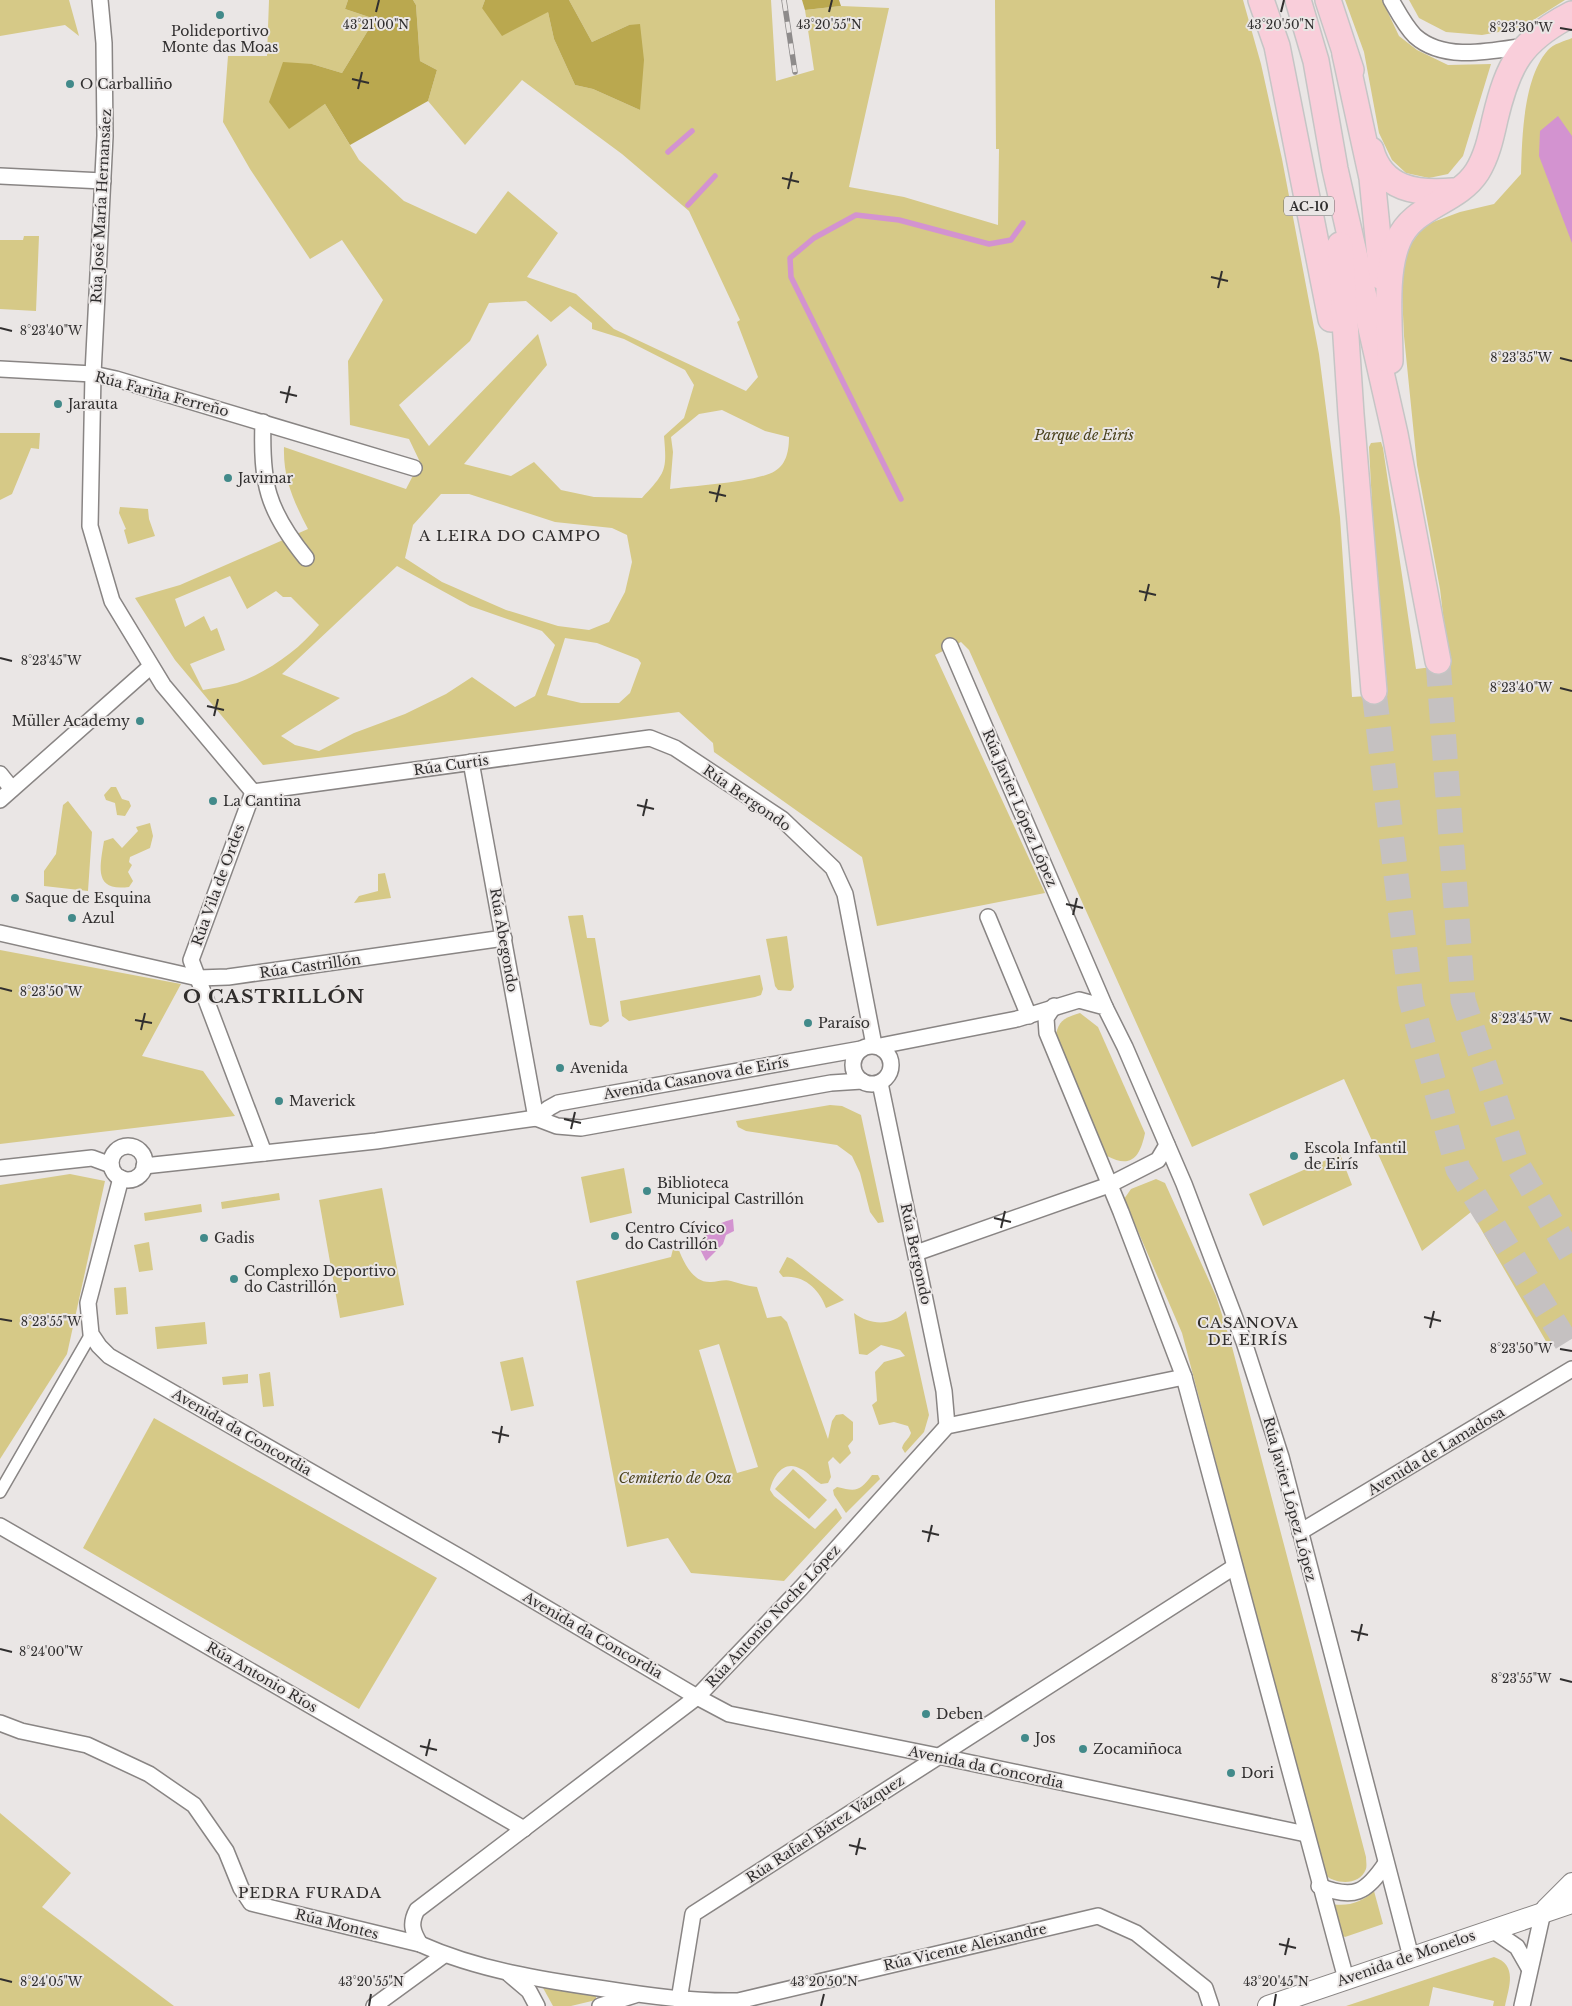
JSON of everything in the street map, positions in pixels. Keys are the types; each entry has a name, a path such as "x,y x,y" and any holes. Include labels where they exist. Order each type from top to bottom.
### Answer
{"main road":[{"name":"AC-10","path":"1261,0 1277,46 1350,414"},
{"name":"AC-10","path":"1298,0 1316,61 1336,169 1395,434 1438,661"},
{"name":"AC-10","path":"1328,0 1345,54 1372,178 1390,361 1395,434"},
{"path":"1390,361 1391,260 1399,239 1408,224 1418,215 1456,190 1476,173 1488,149 1500,98 1510,72 1525,46 1557,22 1572,14"},
{"path":"1345,54 1358,88 1373,156 1379,169 1396,184 1410,190 1423,193 1456,190"},
{"name":"AC-10","path":"1336,169 1350,414 1374,691"}],"street":[{"name":"Rúa José María Hernansáez","path":"89,0 101,20"},
{"name":"Rúa José María Hernansáez","path":"100,0 106,86 93,374 90,526 112,601 150,666 163,685 253,792"},
{"path":"1391,0 1415,36 1438,49 1478,52 1525,46"},
{"path":"0,176 103,181"},
{"name":"Rúa Fariña Ferreño","path":"0,369 93,374 263,422 414,468"},
{"path":"263,422 264,470 271,505 282,526 306,558"},
{"name":"Rúa Javier López López","path":"950,646 1088,969 1125,1047 1167,1144 1244,1342 1281,1457 1411,1956"},
{"path":"0,800 150,666"},
{"name":"Rúa Curtis","path":"253,792 650,738"},
{"name":"Rúa Bergondo","path":"650,738 674,748 782,819 833,868 845,894 872,1047"},
{"name":"Rúa Abegondo","path":"471,762 536,1118"},
{"path":"0,774 12,789"},
{"name":"Rúa Vila de Ordes","path":"198,978 191,960 253,792"},
{"path":"988,917 1029,1016"},
{"name":"Rúa Castrillón","path":"0,933 198,978 228,978 504,938"},
{"path":"1079,1000 1088,969"},
{"path":"198,978 264,1153"},
{"path":"1105,1007 1079,1000 1054,1006 1046,1018 1047,1033 1184,1377 1319,1886 1346,1979"},
{"name":"Avenida Casanova de Eirís","path":"144,1166 376,1142 536,1118 558,1103 872,1047 1029,1016 1054,1006"},
{"path":"872,1047 886,1050 892,1062 889,1075 880,1083 867,1084 857,1077 853,1065 856,1053 872,1047"},
{"name":"Avenida Casanova de Eirís","path":"536,1118 557,1126 581,1128 830,1083 862,1081"},
{"name":"Rúa Bergondo","path":"880,1083 944,1392 947,1426"},
{"path":"916,1253 1109,1185 1158,1160 1167,1144"},
{"path":"0,1168 92,1158 111,1165 116,1175 120,1178 131,1179 136,1177 144,1166 141,1152 126,1146 116,1150 111,1165"},
{"path":"0,1492 92,1334 88,1303 120,1178"},
{"name":"Avenida da Concordia","path":"92,1334 99,1346 110,1356 729,1714 1306,1834"},
{"name":"Avenida de Lamadosa","path":"1300,1532 1572,1369"},
{"path":"947,1426 1184,1377"},
{"name":"Rúa Antonio Noche López","path":"420,1944 414,1934 412,1921 418,1910 697,1697 801,1588 947,1426"},
{"name":"Rúa Antonio Ríos","path":"0,1526 524,1829"},
{"name":"Rúa Rafael Bárez Vázquez","path":"679,2000 692,1914 1234,1567"},
{"name":"Rúa Montes","path":"0,1723 21,1731 87,1745 149,1774 194,1805 226,1851 241,1888 251,1903 420,1944"},
{"path":"1319,1886 1338,1893 1353,1892 1365,1888 1375,1880 1386,1863"},
{"name":"Avenida de Monelos","path":"1543,1912 1572,1883"},
{"name":"Avenida de Monelos","path":"1269,2006 1411,1956 1572,1903"},
{"path":"1522,2006 1543,1912"},
{"name":"Rúa Vicente Aleixandre","path":"420,1944 444,1955 508,1973 679,2000 738,2001 1098,1916 1136,1933 1174,1963 1205,1988 1211,2006"},
{"path":"1491,1929 1517,1947 1529,1968"},
{"path":"374,2006 444,1955"},
{"name":"Rúa Vicente Aleixandre","path":"508,1973 529,1991 537,2006"},
{"path":"600,2006 639,1994"}],"green space":[{"path":"0,0 69,0 79,36 65,25 0,36"},
{"name":"Parque de Eirís","path":"269,0 348,0 345,9 375,19 342,73 312,64 289,128 325,104 359,160 404,201 476,234 508,191 558,233 527,277 576,294 614,329 746,391 758,377 737,322 740,320 689,211 622,154 522,80 465,145 428,101 437,70 420,61 416,5 413,0 485,0 482,8 548,12 554,39 575,85 593,89 640,110 629,25 592,42 569,0 771,0 776,81 814,70 805,10 841,6 889,8 849,187 904,197 998,225 999,149 996,149 995,0 1243,0 1261,64 1282,159 1319,354 1340,517 1352,697 1382,695 1369,447 1371,443 1381,442 1383,448 1416,669 1449,665 1440,589 1417,465 1404,336 1401,271 1407,249 1425,225 1460,212 1494,204 1521,174 1525,109 1533,76 1550,48 1572,38 1572,1328 1547,1343 1471,1212 1422,1251 1344,1079 1192,1147 969,650 961,642 935,655 1045,893 877,926 862,857 714,752 713,743 679,712 263,765 175,660 135,598 180,585 308,529 287,480 284,447 406,489 420,462 409,439 350,425 348,361 383,300 342,240 310,259 250,169 223,122 228,56 267,56","holes":["526,301 551,322 570,306 592,323 592,329 624,339 685,370 694,385 684,418 664,436 665,464 663,470 656,482 642,498 594,497 561,490 534,462 511,476 464,464 547,365 538,334 429,446 399,405 470,341 489,303","722,410 765,431 789,437 785,460 779,468 767,475 740,481 670,489 673,452 671,437 699,414","441,494 469,494 555,522 612,528 627,535 632,562 625,592 609,622 589,630 558,626 506,610 442,582 405,558 413,525","397,566 470,606 542,631 555,645 535,696 515,707 472,677 446,694 405,714 354,733 319,751 295,745 281,736 340,698 282,674","230,576 247,609 276,591 283,597 291,597 319,625 302,643 260,673 237,683 203,690 190,664 225,650 217,628 211,631 204,616 185,627 175,599","565,638 597,643 638,659 641,663 630,693 619,703 581,703 547,695"]},
{"path":"1345,0 1382,0 1399,36 1417,50 1448,65 1491,64 1463,156 1448,174 1429,178 1406,173 1392,160 1379,133 1364,52"},
{"path":"1409,0 1565,0 1521,28 1482,35 1446,32 1419,18"},
{"path":"24,236 39,236 36,311 0,309 0,240 23,240"},
{"path":"0,433 40,433 39,449 31,448 12,494 0,500"},
{"path":"120,507 148,509 149,519 155,536 128,544 124,530 126,529 119,513"},
{"path":"111,787 116,787 122,799 129,801 131,806 125,816 117,815 115,803 106,800 104,795"},
{"path":"68,801 92,832 88,891 44,886 44,871 56,854 63,805"},
{"path":"150,823 153,836 150,848 130,857 129,862 132,865 128,872 133,881 129,887 109,885 104,881 101,868 104,841 113,838 122,848 138,831 136,827"},
{"path":"385,873 391,898 354,903 359,896 378,891 378,874"},
{"path":"583,915 587,938 595,938 609,1021 601,1027 590,1025 589,1022 568,916"},
{"path":"787,936 794,987 791,991 778,990 775,986 766,939"},
{"path":"0,950 181,984 142,1056 203,1071 235,1116 0,1144"},
{"path":"760,975 763,989 761,995 755,997 629,1021 622,1016 620,1001"},
{"path":"1080,1013 1098,1027 1145,1133 1137,1154 1128,1161 1115,1160 1107,1156 1055,1039 1062,1021"},
{"path":"830,1105 842,1106 861,1115 884,1222 878,1223 870,1212 860,1173 852,1156 837,1145 746,1131 738,1127 736,1121"},
{"path":"1340,1154 1352,1185 1263,1226 1249,1194"},
{"path":"624,1168 632,1213 590,1223 581,1177"},
{"path":"70,1174 105,1181 67,1354 0,1459 0,1185"},
{"path":"1156,1179 1165,1183 1216,1296 1231,1343 1366,1857 1366,1869 1363,1875 1352,1881 1340,1882 1324,1874 1182,1333 1124,1199 1131,1189"},
{"path":"382,1188 404,1305 340,1318 319,1200"},
{"path":"279,1193 280,1200 222,1209 221,1202"},
{"path":"201,1204 202,1212 145,1221 144,1213"},
{"name":"Cemiterio de Oza","path":"675,1241 688,1268 698,1278 711,1282 729,1280 757,1287 767,1318 781,1316 787,1322 828,1439 832,1421 836,1415 843,1414 853,1422 853,1440 848,1446 851,1453 840,1464 833,1457 828,1462 831,1477 828,1483 821,1484 804,1470 795,1466 789,1466 780,1470 774,1479 770,1490 774,1496 815,1529 836,1508 842,1518 784,1581 691,1573 668,1538 627,1547 576,1281 671,1257","holes":["719,1344 758,1467 737,1473 699,1350"]},
{"path":"149,1242 153,1270 139,1272 134,1245"},
{"path":"787,1257 844,1300 826,1308 820,1295 810,1285 798,1278 783,1277 779,1272"},
{"path":"126,1287 128,1314 116,1315 114,1288"},
{"path":"906,1311 929,1415 924,1432 905,1453 902,1448 911,1433 908,1426 894,1422 879,1425 872,1405 877,1401 875,1372 884,1362 905,1356 900,1350 881,1345 867,1355 859,1354 854,1313 874,1322 887,1322 894,1320"},
{"path":"205,1322 207,1344 157,1349 155,1327"},
{"path":"523,1357 534,1406 511,1411 500,1362"},
{"path":"270,1372 274,1406 263,1407 259,1374"},
{"path":"248,1374 248,1383 223,1385 222,1377"},
{"path":"154,1418 437,1578 359,1709 83,1548"},
{"path":"793,1469 827,1500 809,1519 775,1489"},
{"path":"872,1475 878,1475 880,1479 846,1513 834,1495 833,1490 837,1487 858,1489"},
{"path":"0,1813 71,1873 42,1907 174,2006 0,2006"},
{"path":"1374,1891 1383,1924 1345,1937 1341,1935 1332,1904 1344,1905 1355,1903"},
{"path":"1494,1957 1502,1961 1509,1971 1510,1984 1505,2006 1493,2006 1494,2001 1433,1987 1429,2006 1346,2006"},
{"path":"542,1986 596,1993 596,2000 571,2006 553,2006"}],"shaded area":[{"path":"348,0 413,0 416,5 420,61 437,70 428,101 350,145 325,104 289,129 269,102 283,62 312,64 342,73 375,19 345,9"},
{"path":"485,0 569,0 592,42 629,25 640,24 644,60 640,110 593,89 575,85 554,39 548,12 502,36 482,8"},
{"path":"802,0 839,0 841,6 805,10"},
{"path":"1558,116 1572,136 1572,243 1539,156 1540,131"},
{"path":"733,1219 734,1231 726,1235 723,1244 706,1261 699,1247 704,1235 715,1225"}],"waterway":[{"path":"668,152 692,131"},
{"path":"688,205 715,176"},
{"path":"901,499 791,277 790,258 814,238 856,215 899,220 989,244 1011,240 1023,223"}],"tunnel":[{"path":"1438,661 1463,1000 1516,1162 1572,1257"},
{"path":"1374,691 1411,1001 1458,1169 1572,1351"}],"railway":[{"path":"784,0 795,72"}],"place":[{"name":"Polideportivo Monte das Moas","path":"220,15"},
{"name":"O Carballiño","path":"70,84"},
{"name":"Jarauta","path":"58,404"},
{"name":"Javimar","path":"228,478"},
{"name":"Müller Academy","path":"140,721"},
{"name":"La Cantina","path":"213,801"},
{"name":"Saque de Esquina","path":"15,898"},
{"name":"Azul","path":"72,918"},
{"name":"Paraíso","path":"808,1023"},
{"name":"Avenida","path":"560,1068"},
{"name":"Maverick","path":"279,1101"},
{"name":"Escola Infantil de Eirís","path":"1294,1156"},
{"name":"Biblioteca Municipal Castrillón","path":"647,1191"},
{"name":"Centro Cívico do Castrillón","path":"615,1236"},
{"name":"Gadis","path":"204,1238"},
{"name":"Complexo Deportivo do Castrillón","path":"234,1279"},
{"name":"Deben","path":"926,1714"},
{"name":"Jos","path":"1025,1738"},
{"name":"Zocamiñoca","path":"1083,1749"},
{"name":"Dori","path":"1231,1773"}],"district":[{"name":"A LEIRA DO CAMPO","path":"510,535"},
{"name":"O CASTRILLÓN","path":"274,996"},
{"name":"CASANOVA DE EIRÍS","path":"1248,1330"},
{"name":"PEDRA FURADA","path":"310,1892"}]}
